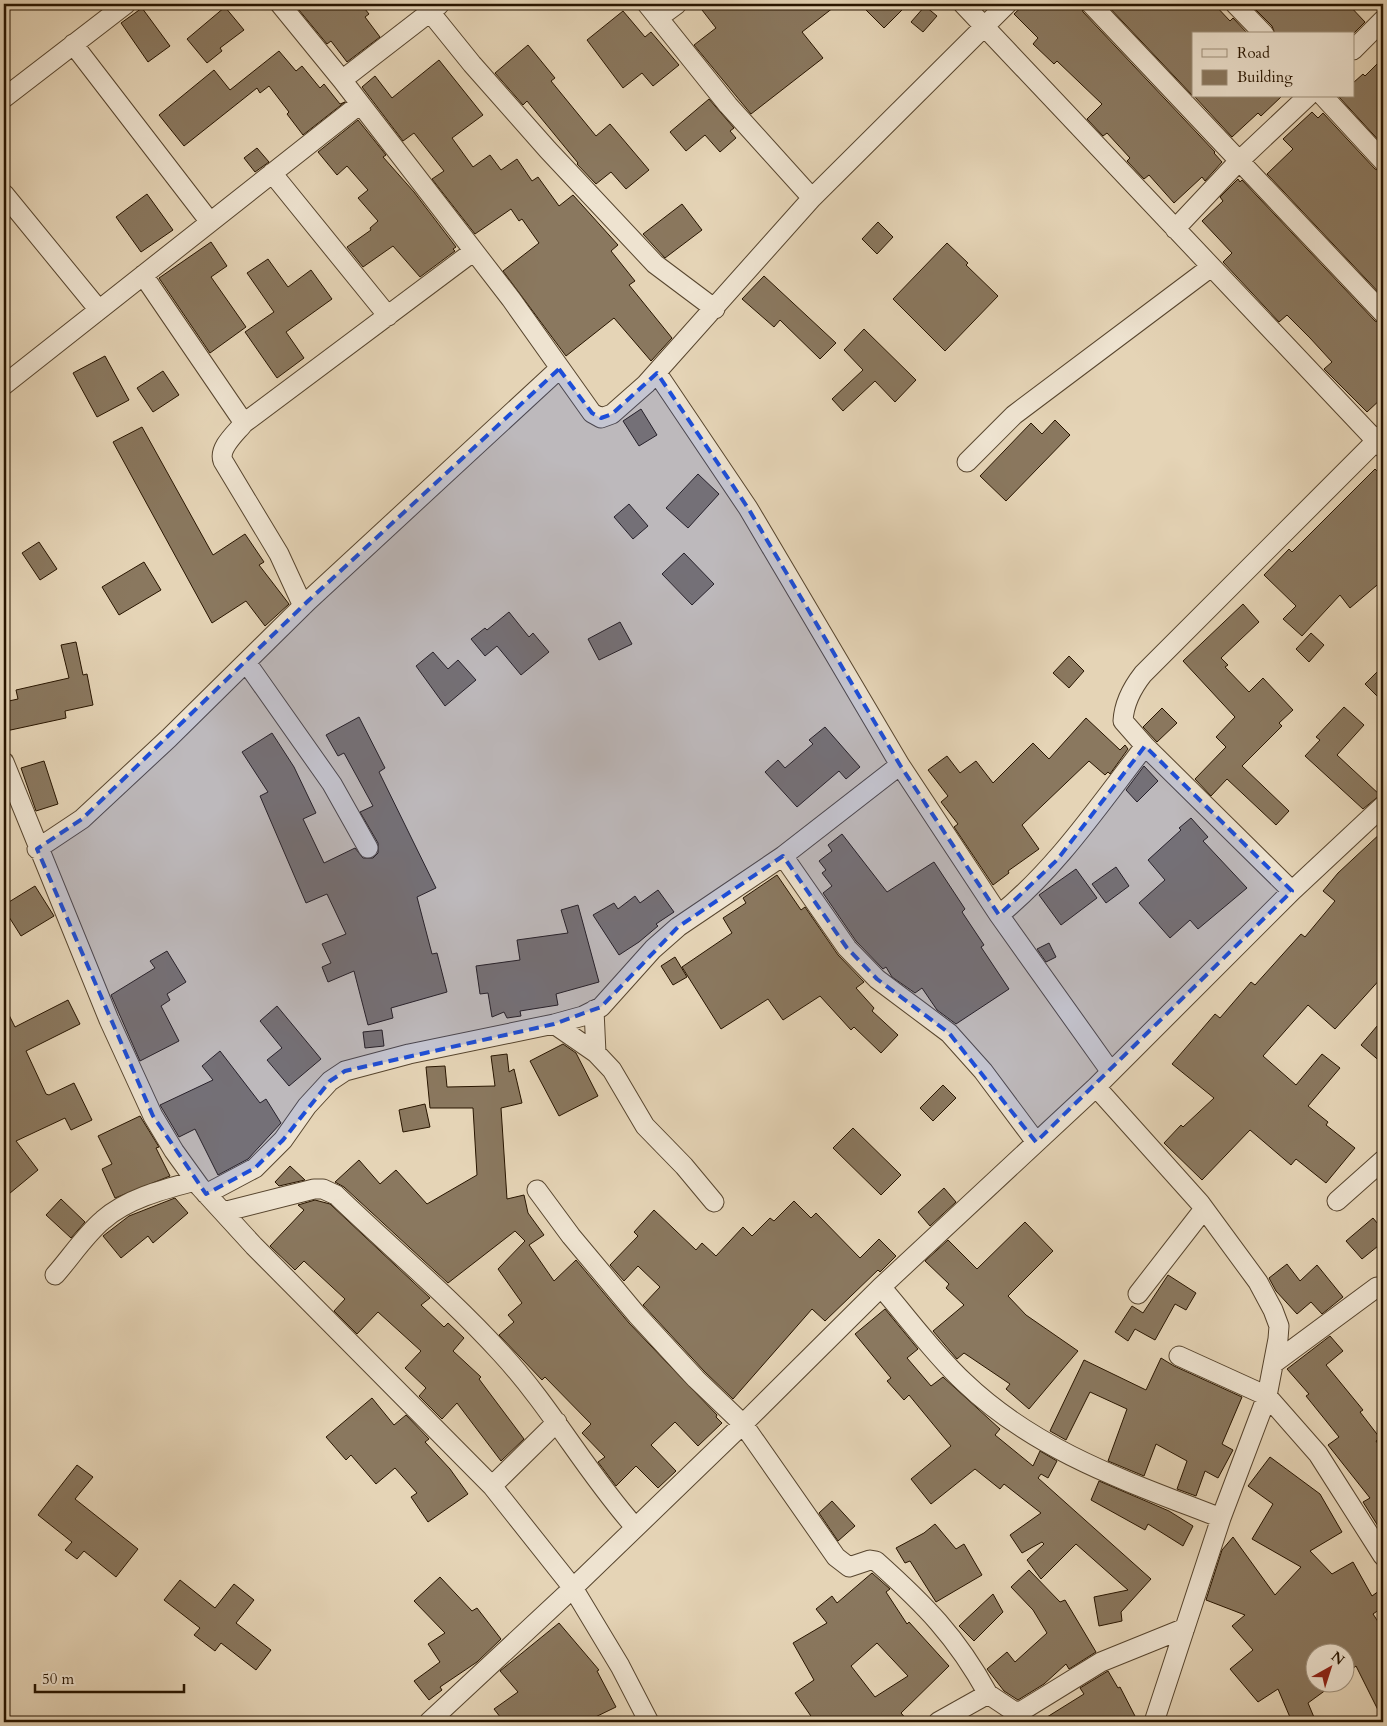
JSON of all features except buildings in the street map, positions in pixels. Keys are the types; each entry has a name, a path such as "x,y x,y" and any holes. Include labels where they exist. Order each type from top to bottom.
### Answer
{"street":[{"path":"4,98 126,4"},
{"path":"280,4 342,80 511,299 592,413 601,418 612,414 657,373 812,198 1007,4"},
{"path":"677,4 653,11 728,105 812,198"},
{"path":"963,4 1175,230 1381,441 1137,682 1124,710 1123,721 1144,746 1292,890"},
{"path":"1091,4 1383,313"},
{"path":"1235,4 1262,32"},
{"path":"342,80 435,8 478,71 641,250 670,276 715,309"},
{"path":"1354,49 1383,20"},
{"path":"73,44 210,222"},
{"path":"1175,230 1239,161 1306,98"},
{"path":"1325,98 1383,161"},
{"path":"4,385 360,104"},
{"path":"272,173 388,316"},
{"path":"4,194 99,310"},
{"path":"303,606 279,554 221,457 224,448 244,423 474,251"},
{"path":"967,462 1014,415 1211,267"},
{"path":"143,275 244,423"},
{"path":"37,849 82,820 303,606 559,369"},
{"path":"657,373 748,508 900,765 999,915 1111,1072"},
{"path":"246,662 332,784 368,848"},
{"path":"999,915 1027,892 1057,860 1144,746"},
{"path":"4,762 37,849 109,1020 153,1116 201,1187 254,1246 492,1486 573,1588 620,1666 649,1722"},
{"path":"55,1275 98,1225 114,1212 167,1188 201,1187 255,1168 284,1140 307,1106 324,1087 345,1071 409,1054 554,1024 602,1007 653,949 678,927 782,856 900,765"},
{"path":"429,1722 573,1588 743,1424 881,1287 1096,1087 1292,890 1383,806"},
{"path":"782,856 847,948 877,978 948,1033 984,1072 1036,1142"},
{"path":"594,1010 596,1053"},
{"path":"554,1024 596,1053 612,1070 645,1126 684,1166 714,1202"},
{"path":"1096,1087 1204,1209 1258,1282 1273,1310 1278,1326 1274,1363 1267,1396 1221,1518 1154,1722"},
{"path":"1337,1201 1380,1172"},
{"path":"223,1212 314,1189 323,1189 336,1195 412,1265 501,1352 556,1422 584,1464 635,1527"},
{"path":"537,1190 571,1236 637,1315 696,1379 743,1424 836,1557 849,1567 870,1560 876,1561 914,1595 937,1618 958,1645 988,1694 1012,1710 1020,1712 1101,1662 1185,1628"},
{"path":"1138,1294 1204,1209"},
{"path":"881,1287 963,1381 988,1403 1039,1440 1106,1472 1221,1518"},
{"path":"1274,1363 1377,1287"},
{"path":"1179,1356 1267,1396 1318,1454 1383,1556"},
{"path":"492,1486 556,1422"},
{"path":"938,1722 988,1694"}],"highlighted area":[{"path":"559,369 592,413 601,418 612,414 657,373 748,508 900,765 999,915 1057,860 1145,746 1292,891 1036,1142 949,1033 877,979 847,948 783,856 678,927 601,1007 554,1024 345,1071 330,1081 283,1140 255,1168 206,1194 153,1116 37,849 82,819 308,601"}]}
